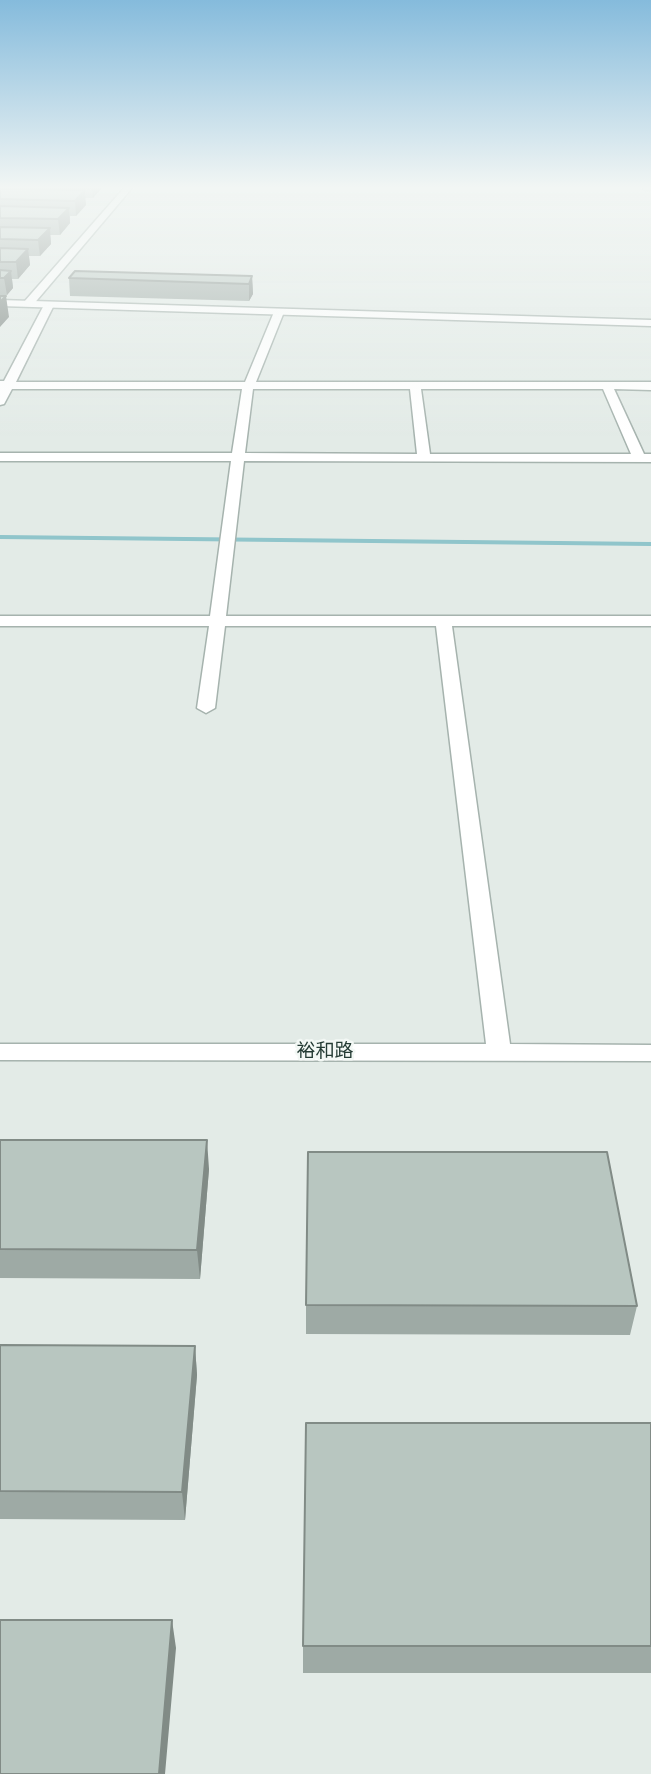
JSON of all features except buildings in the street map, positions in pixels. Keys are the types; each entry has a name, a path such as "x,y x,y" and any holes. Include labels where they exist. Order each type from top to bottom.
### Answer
{"street":[{"path":"28,304 57,271"},
{"path":"0,303 651,323"},
{"path":"0,401 4,385 49,305"},
{"path":"206,708 249,385 279,312"},
{"path":"4,385 651,386"},
{"path":"415,385 424,458"},
{"path":"0,457 645,458 607,386"},
{"path":"0,621 651,621"},
{"path":"443,621 499,1053"},
{"name":"裕和路","path":"0,1052 651,1053"}],"waterway":[{"path":"0,537 651,544"}]}
